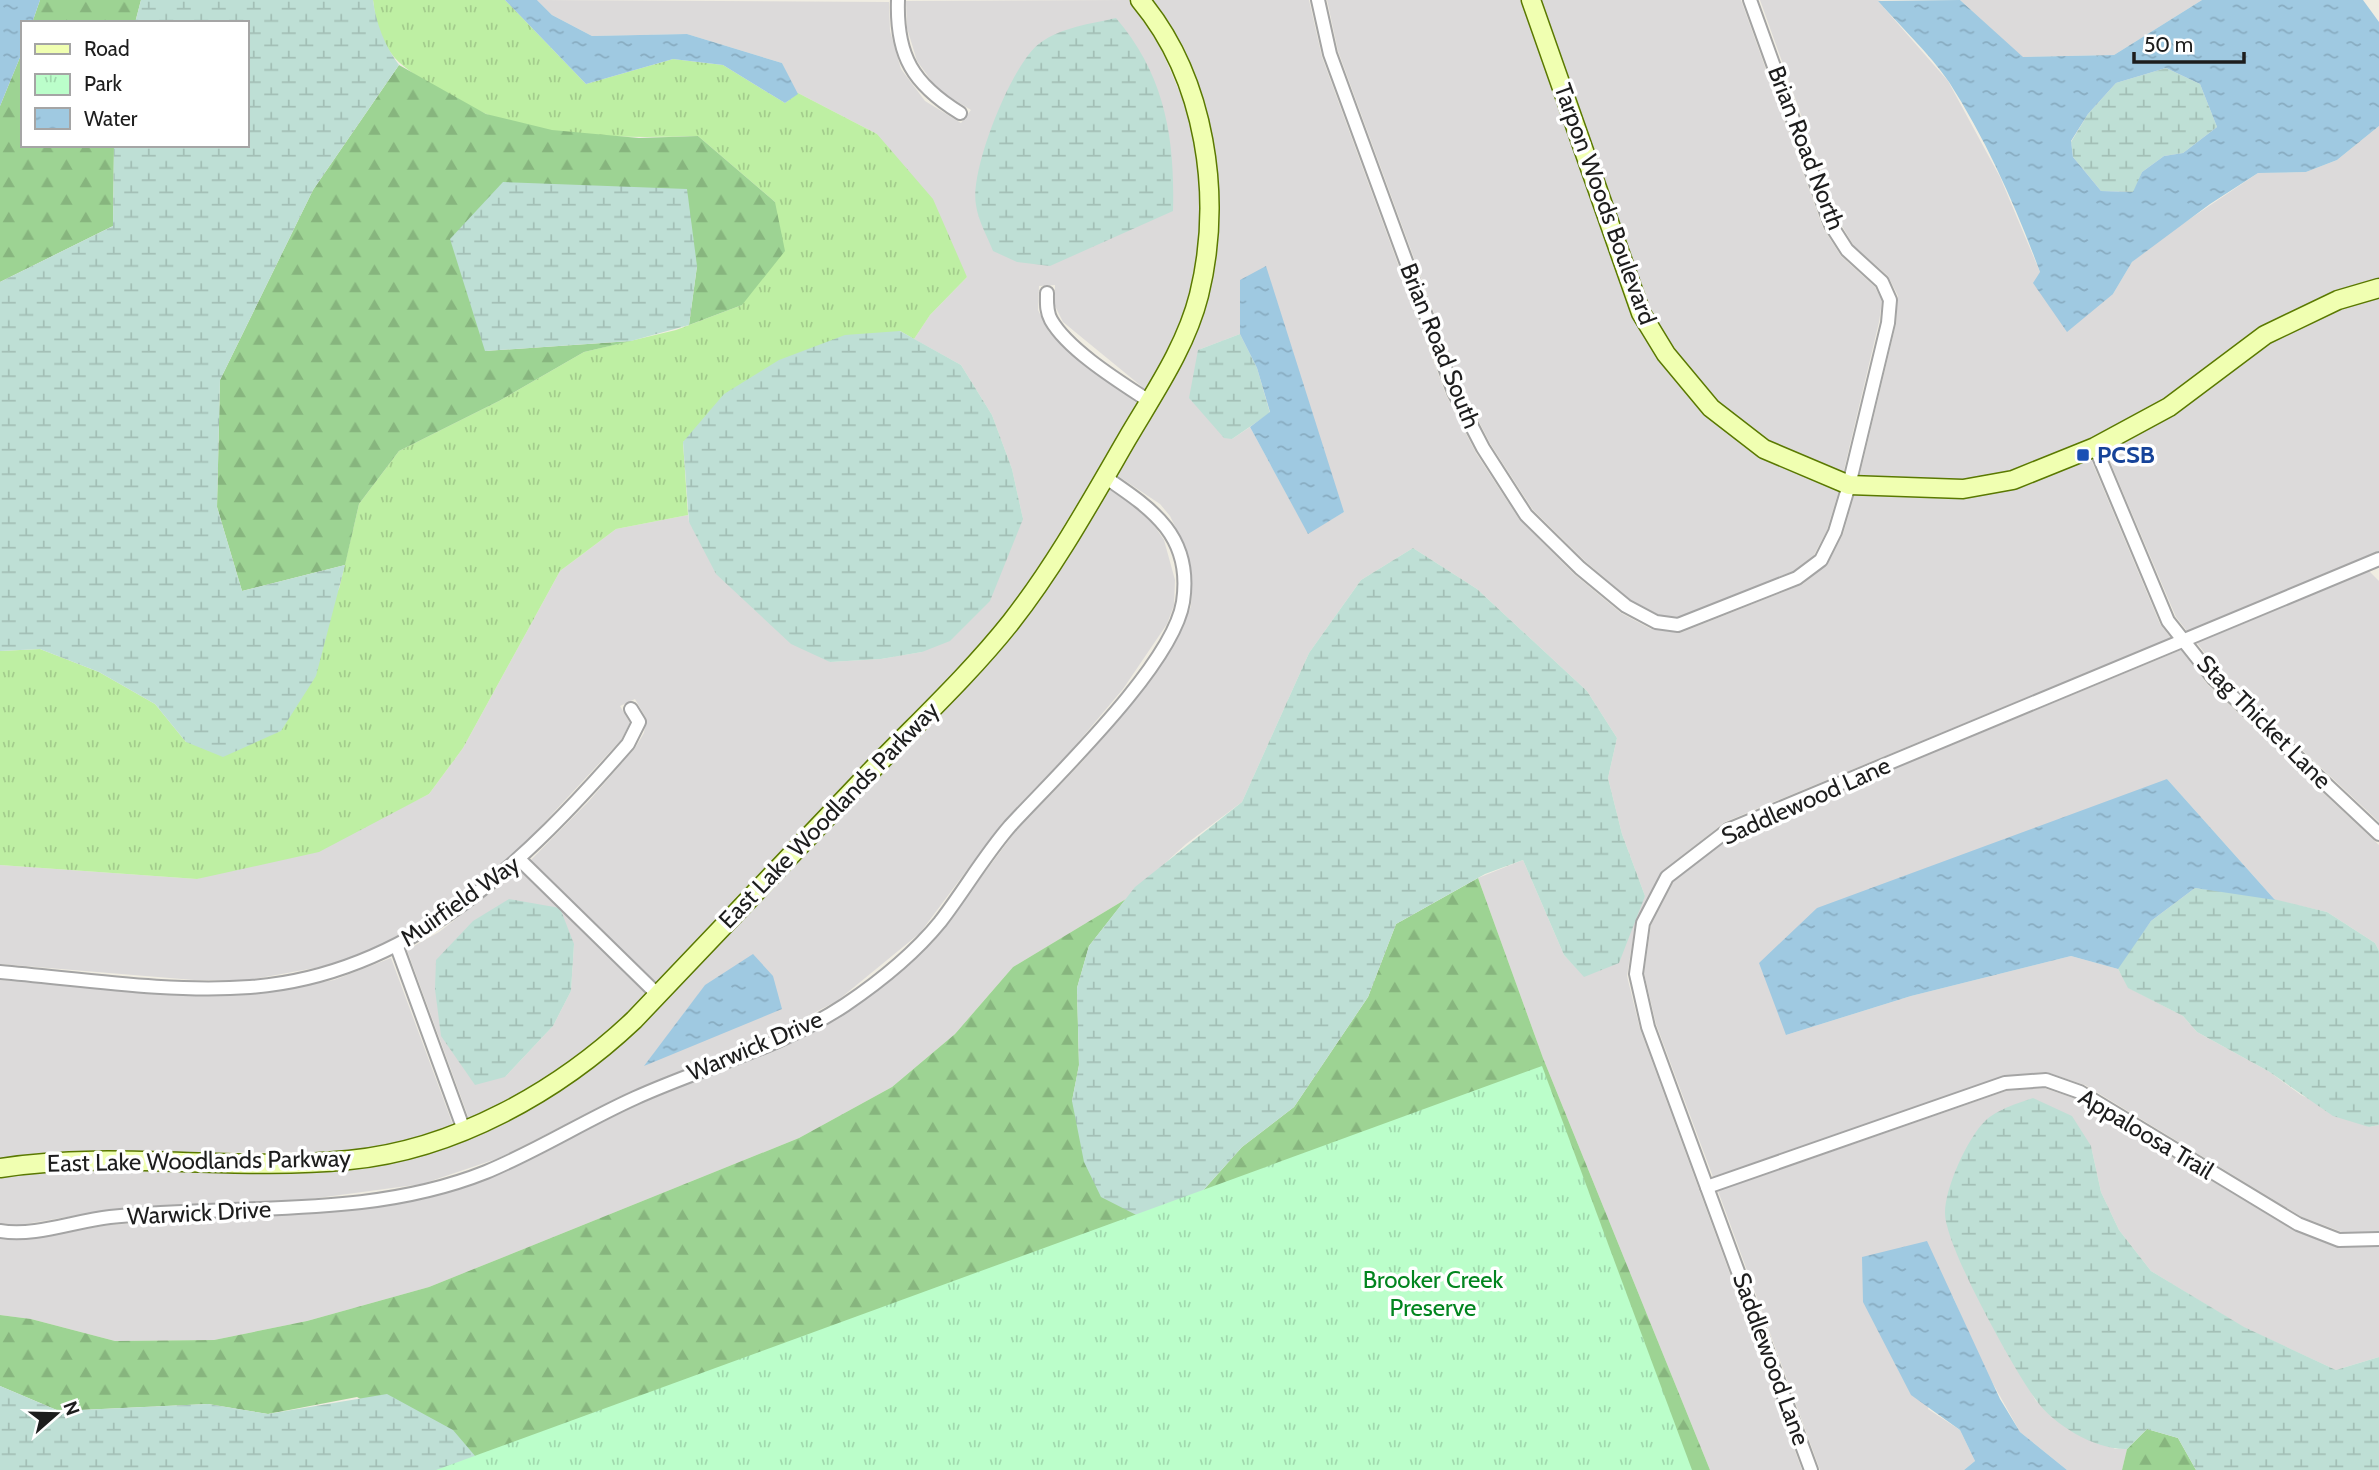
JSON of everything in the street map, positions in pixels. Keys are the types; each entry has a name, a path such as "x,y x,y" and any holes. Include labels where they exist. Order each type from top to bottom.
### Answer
{"street":[{"path":"898,0 898,29 909,64 932,96 960,113"},
{"name":"East Lake Woodlands Parkway","path":"0,1168 91,1161 351,1160 395,1151 464,1130 520,1105 602,1051 658,995 991,645 1031,595 1176,357 1199,296 1210,237 1210,204 1203,138 1193,102 1168,41 1140,0"},
{"name":"Brian Road South","path":"1318,0 1330,54 1454,392 1483,449 1526,515 1580,568 1626,606 1656,622 1678,625 1694,621 1797,578 1821,560 1835,532 1849,485"},
{"name":"Tarpon Woods Boulevard","path":"1531,0 1641,313 1666,355 1711,408 1764,449 1849,485 1964,489 2013,480 2095,447 2169,407 2265,335 2338,300 2379,288"},
{"name":"Brian Road North","path":"1751,0 1831,225 1847,250 1882,282 1890,300 1888,323 1849,485"},
{"path":"1047,293 1047,308 1057,327 1098,364 1149,401"},
{"name":"Stag Thicket Lane","path":"2095,447 2168,621 2214,679 2379,834"},
{"name":"Warwick Drive","path":"0,1231 19,1232 109,1217 310,1207 424,1192 502,1164 634,1099 780,1039 842,1007 926,938 1009,828 1075,758 1130,693 1175,626 1182,606 1183,579 1172,536 1153,510 1105,477"},
{"name":"Saddlewood Lane","path":"1811,1470 1648,1027 1636,974 1643,923 1667,877 1728,830 2376,563"},
{"name":"Muirfield Way","path":"0,972 193,988 249,988 332,973 397,947 434,926 520,860 628,744 639,722 631,709"},
{"path":"520,860 658,995"},
{"path":"397,947 464,1130"},
{"name":"Appaloosa Trail","path":"1707,1187 2005,1083 2046,1080 2080,1092 2298,1224 2339,1240 2379,1240"}],"shaded area":[{"path":"537,0 889,2 890,31 901,69 925,101 961,123 971,110 938,90 917,61 907,28 906,1 1129,0 1160,46 1185,105 1195,140 1201,237 1184,316 1168,354 1146,390 1063,322 1055,306 1055,285 1039,286 1038,310 1049,332 1064,347 1138,404 1024,591 985,641 628,1015 596,1045 516,1098 469,1119 407,950 439,932 525,866 589,801 635,748 644,733 646,718 635,699 620,706 630,723 621,740 514,855 430,920 370,951 331,965 249,980 194,980 0,964 0,865 197,879 395,811 429,794 463,748 560,571 616,529 688,515 689,522 830,662 881,659 922,652 1023,519 1012,469 992,415 961,365 914,339 930,315 967,277 877,134 796,92 782,63 687,34 592,36 552,15","holes":["574,944 571,991 553,1026 505,1077"]},
{"path":"1151,0 1309,0 1322,57 1446,395 1476,453 1519,519 1574,574 1621,613 1651,629 1680,633 1803,584 1828,563 1843,534 1855,493 1964,497 2090,457 2160,624 2171,638 1725,822 1662,871 1636,920 1627,976 1640,1029 1802,1470 1710,1470 1543,1058 1478,878 1523,860 1564,955 1584,976 1645,896 1622,834 1608,778 1617,738 1587,691 1477,589 1413,548 1361,580 1309,653 1242,802 1186,844 1126,899 1013,967 955,1034 892,1087 799,1138 429,1287 307,1321 214,1340 115,1341 31,1319 0,1315 0,1239 18,1240 109,1225 365,1209 425,1199 486,1180 637,1105 813,1032 865,1000 933,942 1015,832 1082,762 1156,672 1182,629 1191,606 1192,578 1186,549 1170,516 1160,504 1115,474 1184,359 1207,298 1218,237 1216,172 1175,37","holes":["1240,334 1344,512 1308,533 1250,427 1232,439 1198,350"]},
{"path":"1327,0 1522,0 1633,316 1706,414 1839,490 1827,530 1814,555 1793,571 1692,613 1678,617 1659,615 1631,600 1586,562 1533,510 1491,445 1462,389 1338,51"},
{"path":"1541,0 1741,0 1823,228 1841,256 1875,287 1882,301 1843,474 1769,442 1718,403 1673,350 1649,310"},
{"path":"1760,0 1881,0 1878,1 1948,81 2000,177 2040,272 2113,294 2132,262 2160,239 2258,173 2306,172 2337,160 2379,126 2379,280 2091,440 2011,472 1963,481 1859,478 1896,324 1898,296 1888,276 1854,246 1839,221"},
{"path":"1960,0 2202,0 2114,55 2022,57"},
{"path":"2379,296 2379,551 2187,631 2176,617 2105,450 2270,341 2341,307"},
{"path":"1107,488 1147,515 1164,540 1175,580 1174,605 1167,624 1123,689 1069,753 1002,823 920,933 837,1001 777,1032 630,1092 499,1158 422,1184 310,1199 109,1210 19,1225 0,1223 0,1176 91,1169 304,1170 503,1122 571,1081 606,1057 641,1025 998,650"},
{"path":"2369,571 2379,581 2379,822 2221,674 2197,643"},
{"path":"2181,650 2208,685 2379,845 2379,951 2375,943 2327,912 2275,900 2167,779 1786,1035 1911,996 2071,956 2118,969 2129,988 2183,1016 2197,1032 2268,1071 2301,1095 2369,1127 2379,1125 2379,1232 2342,1232 2302,1217 2085,1085 2046,1072 2003,1076 1713,1177 1656,1024 1644,973 1651,925 1674,881 1732,836"},
{"path":"391,958 453,1125 393,1144 351,1152 92,1153 0,1160 0,980 192,995 248,995 334,980"},
{"path":"2044,1088 2076,1099 2293,1230 2336,1247 2379,1247 2379,1357 2336,1370 2243,1327 2151,1271 2119,1230 2101,1192 2091,1146 1988,1316 2036,1401 2115,1449 2127,1449 2122,1470 2067,1470 2020,1432 1982,1364 1953,1297 1928,1409 1960,1430 1975,1461 1964,1470 1820,1470 1718,1191 2006,1091"}],"green space":[{"path":"40,0 141,0 136,21 33,21"},
{"path":"141,0 373,0 382,34 399,65 313,190 220,380 217,507 242,591 345,565 316,676 281,731 223,757 186,742 155,704 99,672 40,649 0,651 0,282 113,226 114,147 248,147 248,21 136,21"},
{"path":"373,0 505,0 586,84 673,59 723,65 785,103 797,94 796,92 877,134 933,199 967,277 930,315 914,339 900,331 683,442 688,515 616,529 560,571 463,748 429,794 319,852 197,879 0,865 0,651 40,649 99,672 155,704 186,742 339,589 359,504 399,451 499,401 584,352 676,330 742,305 775,202 698,136 591,135 537,128 486,114 415,75 394,57 380,34"},
{"path":"1116,18 1146,62 1164,108 1172,158 1173,211 1050,266 1017,262 993,251 979,216 976,189 986,144 1017,72 1040,43 1058,33"},
{"path":"21,55 21,147 114,147 113,226 0,282 0,106"},
{"path":"399,65 486,114 552,130 639,138 698,136 775,202 785,251 742,305 689,325 697,266 485,351 631,341 584,352 499,401 399,451 359,504 345,565 242,591 217,507 220,380 313,190"},
{"path":"2166,68 2200,84 2217,127 2183,153 2164,156 2142,172 2134,192 2101,191 2073,157 2071,142 2088,114 2116,83"},
{"path":"503,182 687,189 697,266 689,325 631,341 485,351 450,239"},
{"path":"900,331 961,365 992,415 1012,469 1023,519 990,601 950,641 922,652 881,659 830,662 791,644 716,574 689,522 683,442 724,394 779,360 845,335"},
{"path":"1240,334 1257,368 1270,413 1232,439 1224,438 1189,398 1198,350"},
{"path":"1413,548 1477,589 1587,691 1617,738 1608,778 1622,834 1645,896 1619,963 1584,977 1564,955 1523,860 1485,874 1396,924 1368,997 1294,1107 1242,1147 1191,1204 1156,1225 1101,1197 1084,1162 1072,1101 1079,1065 1077,988 1089,946 1135,887 1242,802 1309,653 1361,580"},
{"path":"1478,878 1543,1058 1710,1470 487,1470 357,1397 268,1414 208,1404 59,1411 0,1386 0,1315 31,1319 115,1341 214,1340 307,1321 429,1287 799,1138 892,1087 955,1034 1013,967 1126,899 1089,946 1077,988 1079,1065 1072,1101 1191,1204 1242,1147 1294,1107 1368,997 1396,924"},
{"path":"2195,888 2261,896 2327,912 2375,943 2379,951 2379,1125 2369,1127 2333,1116 2268,1071 2197,1032 2183,1016 2128,988 2117,967 2151,921"},
{"path":"509,899 560,908 574,944 571,991 553,1026 505,1077 475,1085 441,1036 435,989 436,960 473,921"},
{"name":"Brooker Creek Preserve","path":"1542,1066 1692,1470 436,1470"},
{"path":"2033,1098 2072,1116 2091,1146 2101,1192 2119,1230 2151,1271 2244,1327 2336,1370 2379,1357 2379,1470 2196,1470 2178,1438 2147,1429 2127,1449 2115,1448 2089,1441 2076,1434 2044,1409 2012,1363 1982,1308 1956,1252 1945,1213 1953,1178 1964,1151 1978,1129 1995,1113"},
{"path":"0,1386 59,1411 208,1404 268,1414 387,1394 453,1430 487,1470 0,1470"},
{"path":"2147,1429 2178,1438 2196,1470 2122,1470 2127,1449"}],"water":[{"path":"0,0 40,0 33,21 21,21 21,55 0,106"},
{"path":"505,0 537,0 552,15 592,36 687,34 782,63 798,94 785,103 723,65 673,59 586,84"},
{"path":"1960,0 2023,57 2114,55 2202,0 2363,0 2379,22 2379,126 2337,160 2306,172 2258,173 2210,204 2132,262 2113,294 2067,332 2033,283 2040,272 2031,248 2000,175 1963,104 1933,61 1878,1","holes":["2166,68 2200,84 2217,127 2183,153 2164,156 2142,172 2133,192 2101,191 2073,157 2071,141 2088,114 2116,83"]},
{"path":"1266,266 1344,512 1308,534 1250,427 1270,412 1257,368 1240,334 1240,280"},
{"path":"2167,779 2275,900 2195,888 2151,921 2118,969 2071,956 1911,996 1786,1035 1759,963 1817,908"},
{"path":"753,954 773,976 782,1009 644,1066 705,985"},
{"path":"1927,1241 2000,1399 2020,1432 2067,1470 1964,1470 1975,1461 1960,1430 1911,1395 1863,1302 1862,1257"}],"place":[{"name":"PCSB","path":"2083,455"}]}
